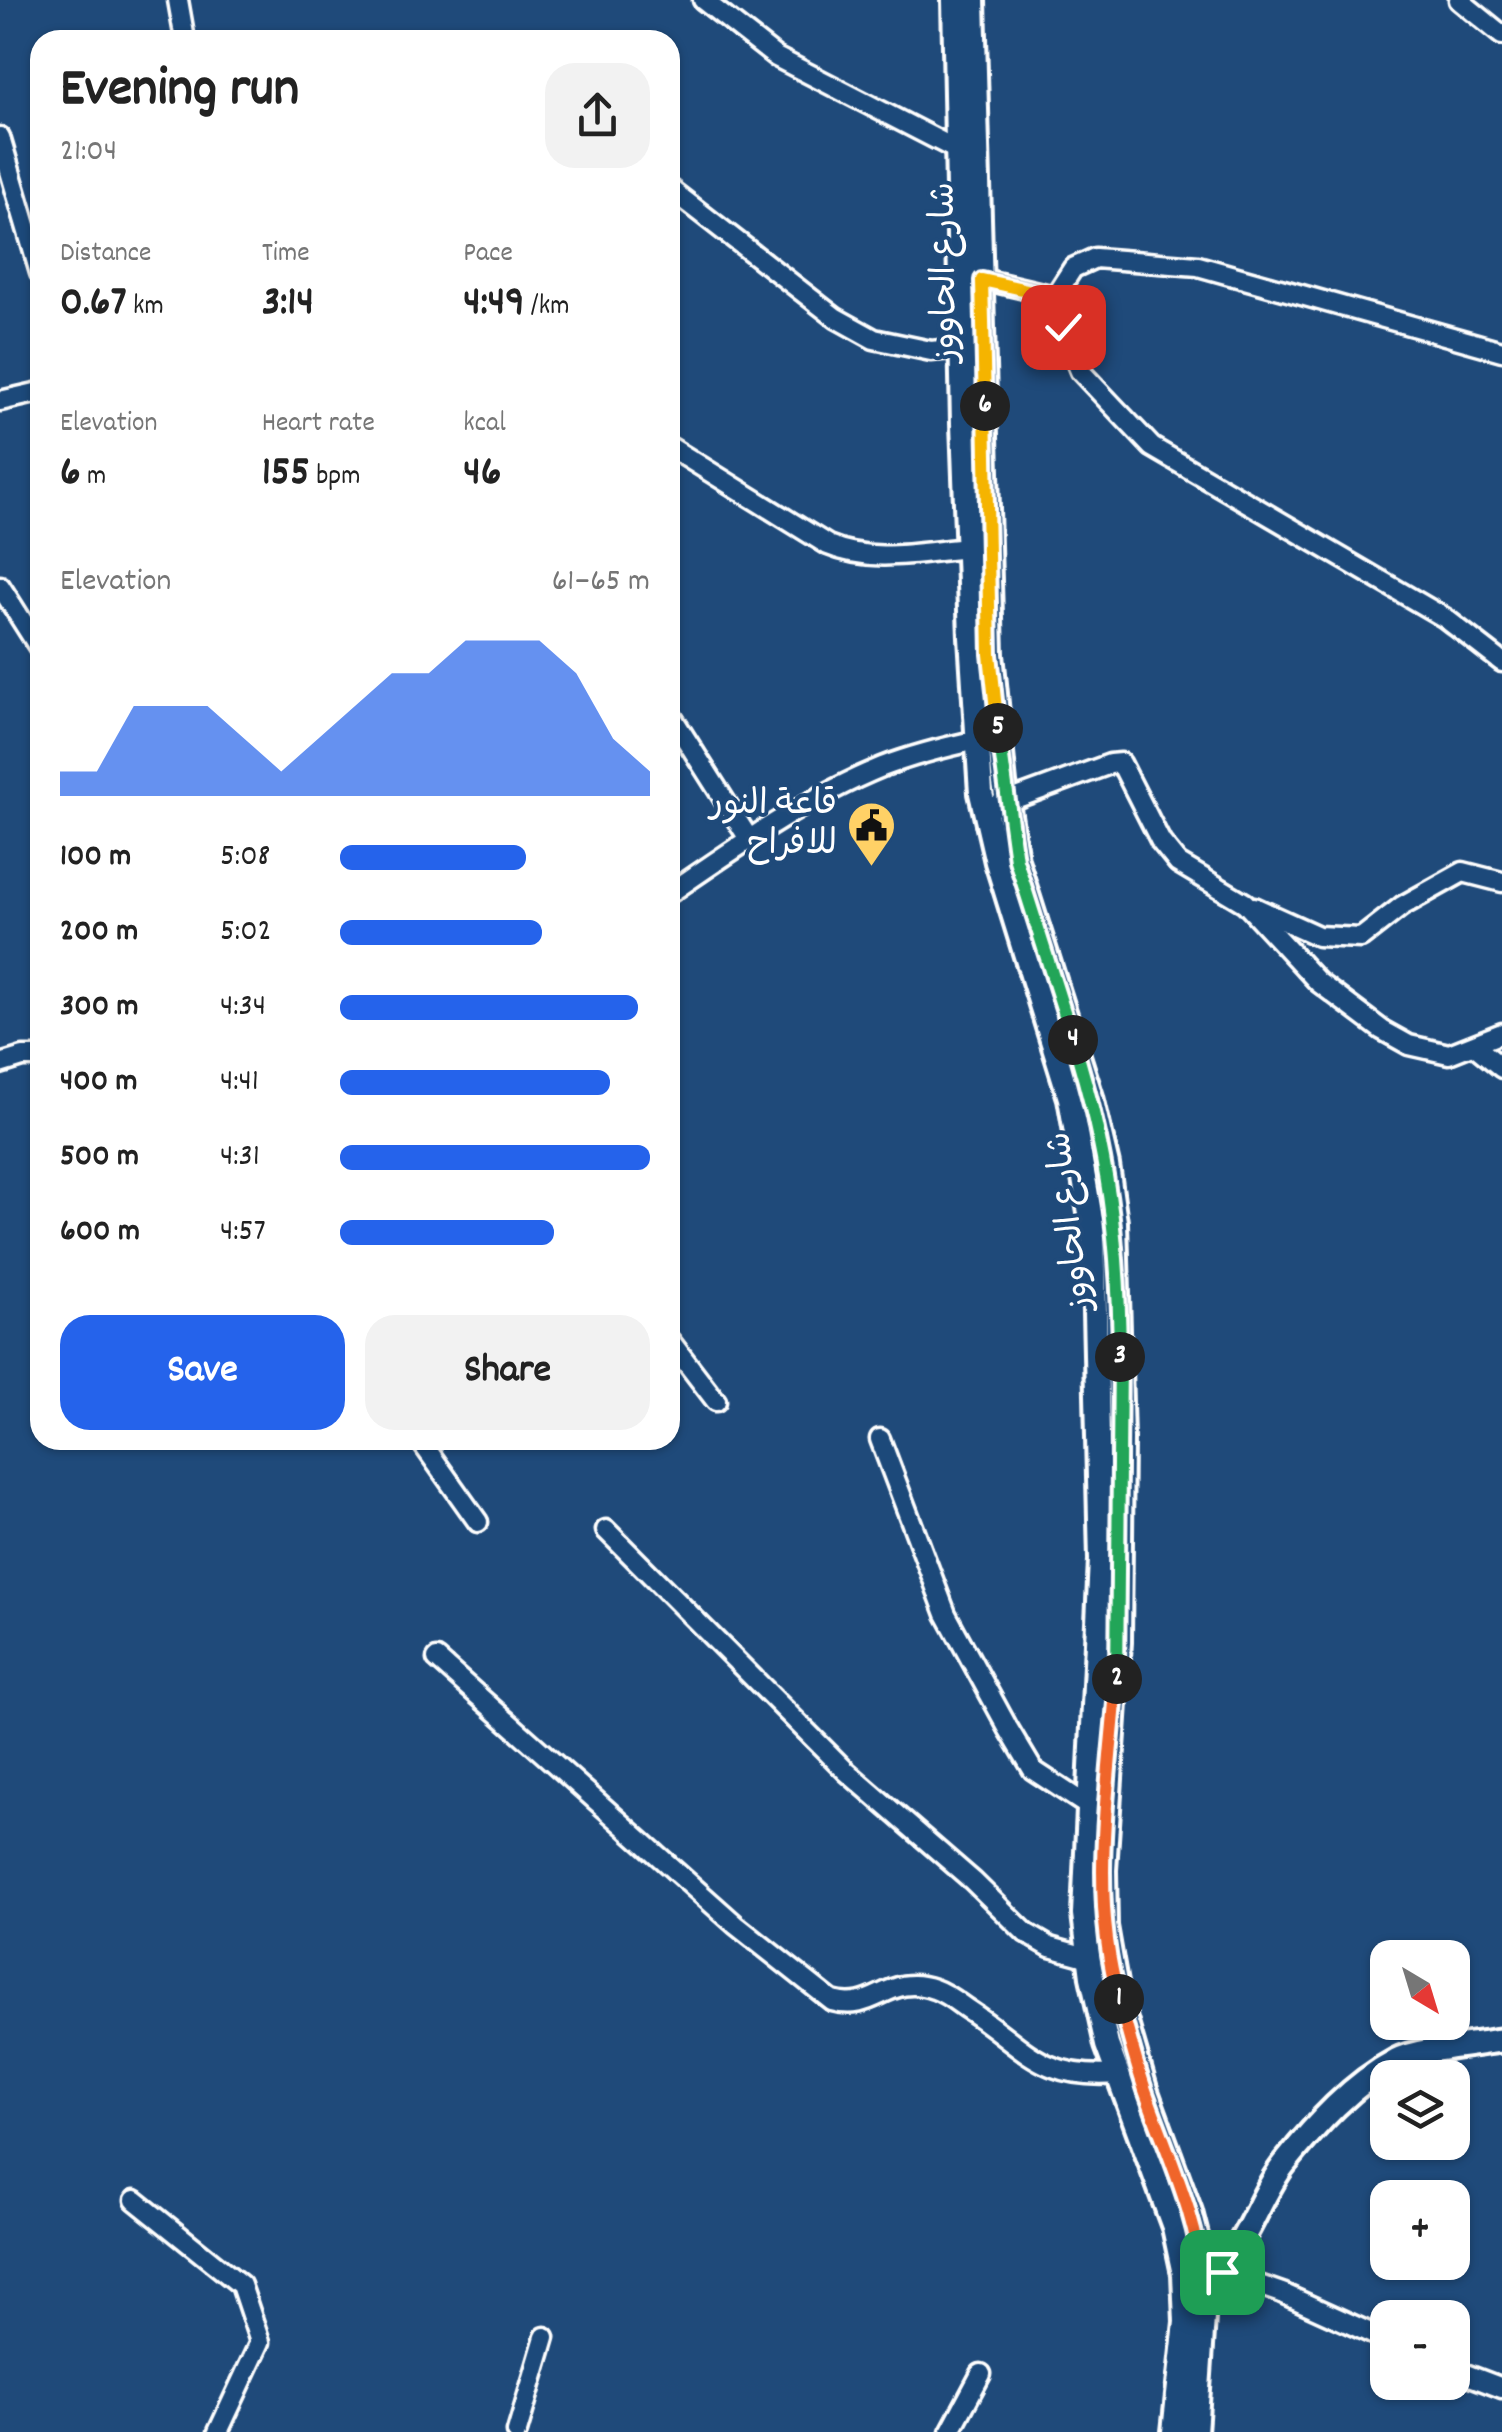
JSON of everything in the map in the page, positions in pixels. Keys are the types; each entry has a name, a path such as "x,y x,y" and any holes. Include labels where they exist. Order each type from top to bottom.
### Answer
{"main road":[{"path":"954,0 961,348 978,740 996,806 997,862 1070,1098 1093,1230 1102,1560 1084,1914 1107,2044 1174,2227 1203,2282"},
{"name":"شارع الحاووز","path":"974,0 996,806 1091,1097 1115,1222 1121,1439 1119,1642 1104,1870 1105,1926 1116,1988 1145,2089 1190,2212 1201,2256 1202,2373 1195,2432"},
{"path":"1174,2432 1186,2322 1203,2282 1282,2166 1348,2095 1400,2058 1502,2040"}],"street":[{"path":"178,0 184,30"},
{"path":"704,0 776,57 956,150"},
{"path":"1459,0 1502,35"},
{"path":"0,137 30,239"},
{"path":"680,197 836,318 874,340 931,351 961,348"},
{"path":"1502,351 1198,266 1095,258 1073,268 1054,296 1058,321 1080,371 1152,447 1445,618 1502,662"},
{"path":"982,280 1054,296"},
{"path":"0,401 30,394"},
{"path":"680,453 828,545 850,554 873,557 968,548"},
{"path":"0,586 30,633"},
{"path":"680,730 750,839"},
{"path":"680,886 835,789 883,767 978,740"},
{"path":"996,806 1121,762 1161,842 1178,863 1245,903 1318,936 1361,938 1402,906 1464,872 1502,882"},
{"path":"1245,903 1318,982 1382,1030 1409,1045 1449,1054 1502,1033"},
{"path":"1475,1046 1502,1068"},
{"path":"0,1064 30,1057"},
{"path":"680,1354 716,1400"},
{"path":"880,1439 946,1614 1008,1728 1033,1770 1088,1806"},
{"path":"427,1450 478,1522"},
{"path":"606,1530 846,1772 1026,1933 1050,1948 1090,1958"},
{"path":"437,1659 736,1925 832,2001 850,2006 910,1982 937,1990 1058,2072 1086,2076 1118,2074"},
{"path":"136,2200 241,2285 260,2342 218,2432"},
{"path":"1203,2282 1282,2293 1370,2333"},
{"path":"518,2432 544,2338"},
{"path":"950,2432 981,2374"},
{"path":"1470,2375 1501,2384"}],"place":[{"name":"قاعة النور للافراح","path":"872,868"}],"route":[{"path":"1063,327 1058,321 1054,296 982,280 990,654 1016,860 1091,1097 1115,1222 1120,1307 1119,1642 1104,1870 1105,1926 1116,1988 1145,2089 1190,2212 1201,2256 1203,2285 1222,2272"}]}
